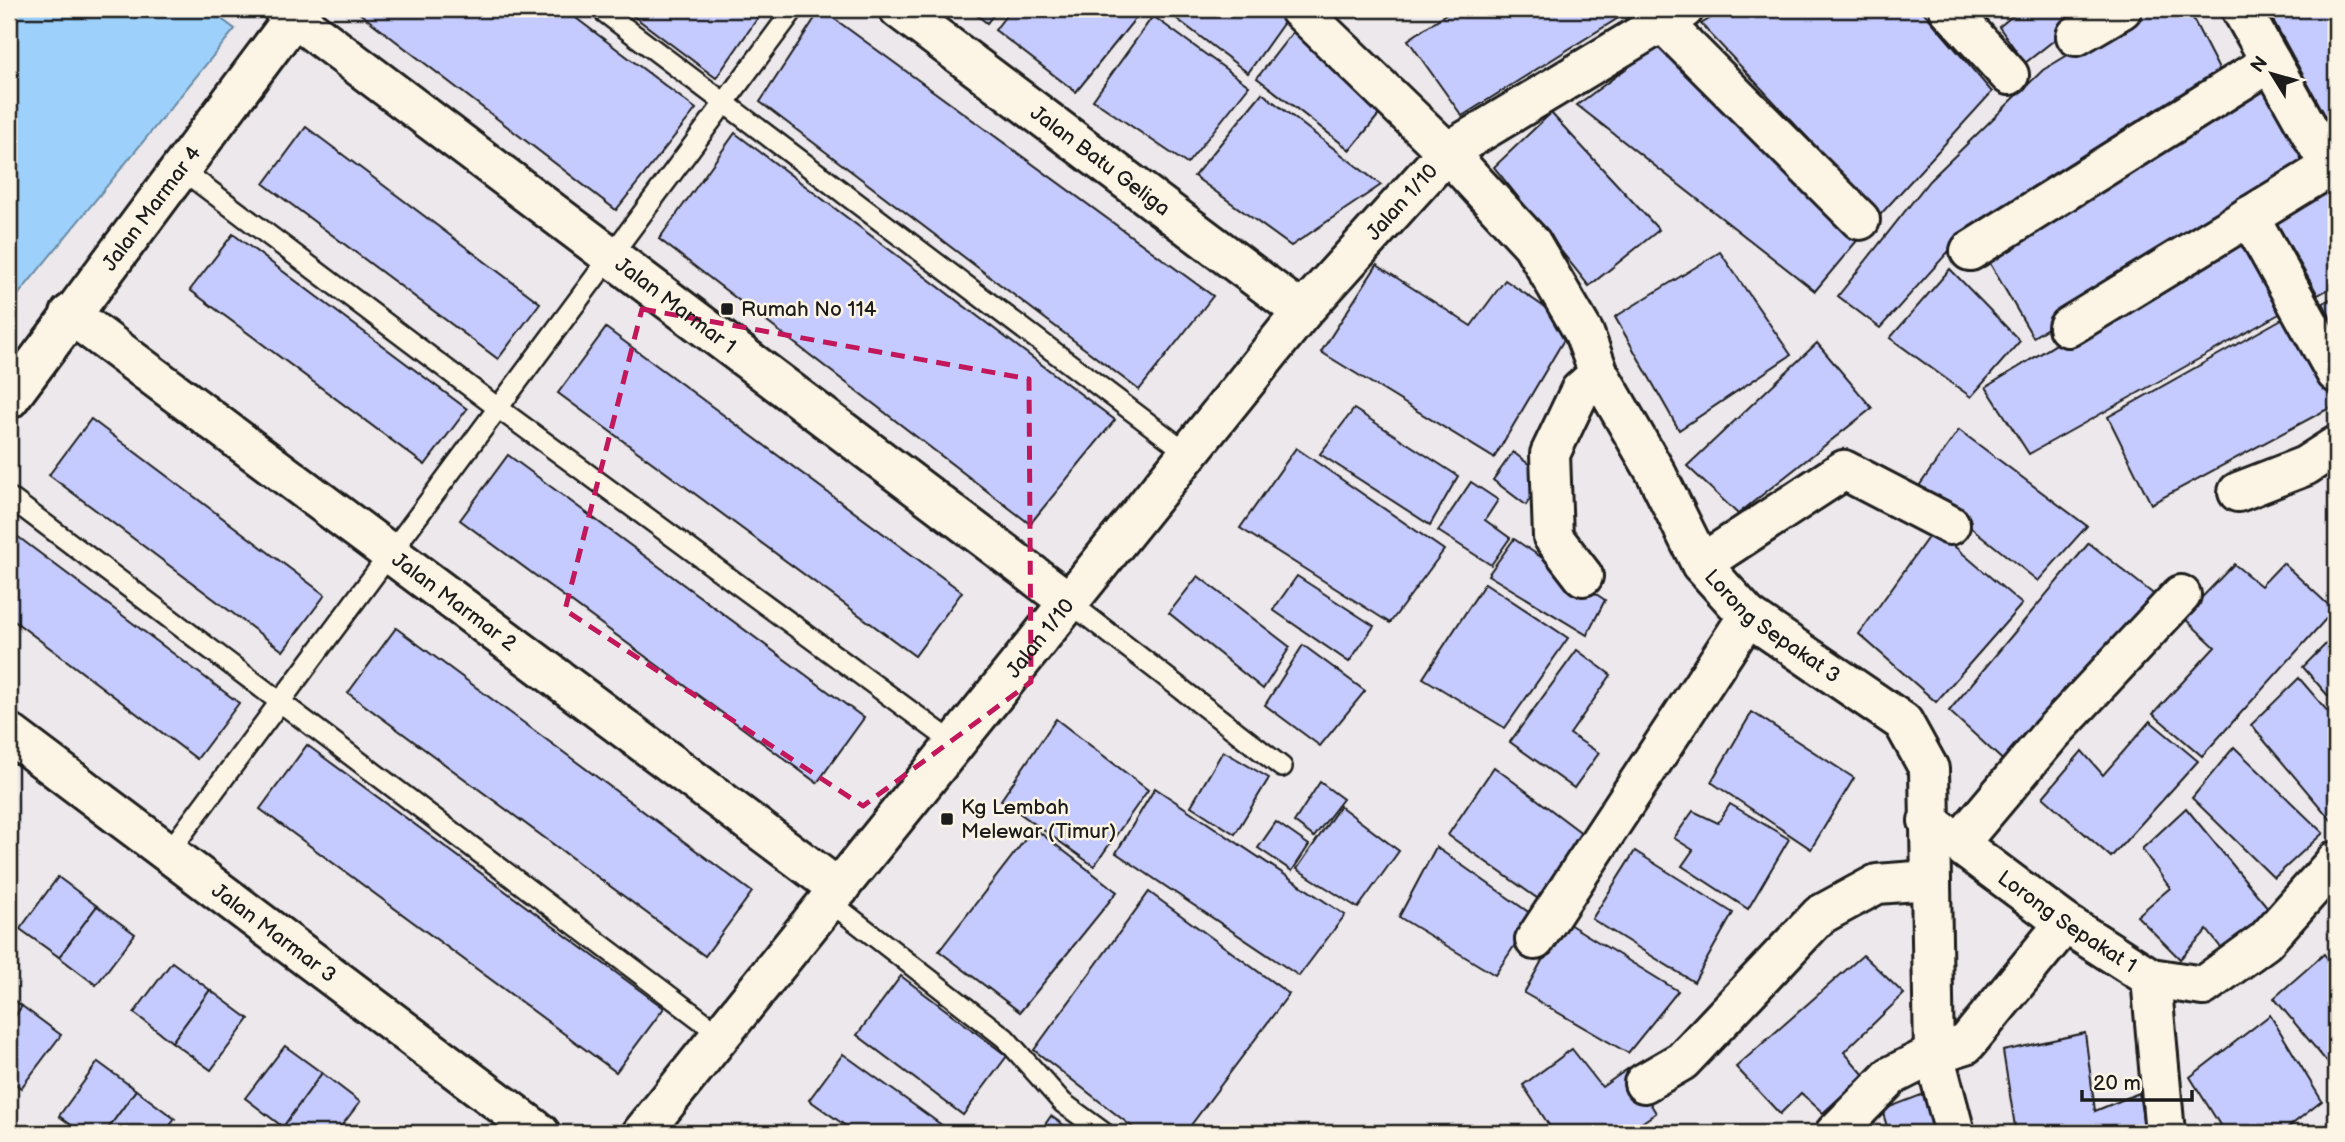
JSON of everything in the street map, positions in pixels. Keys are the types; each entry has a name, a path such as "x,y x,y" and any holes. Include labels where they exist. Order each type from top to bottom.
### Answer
{"street":[{"name":"Jalan Batu Geliga","path":"900,9 1302,312"},
{"name":"Lorong Sepakat 3","path":"1299,9 1447,152 1532,244 1584,333 1599,374 1657,473 1701,564 1748,616 1903,722 1929,768 1928,880 1934,1054 1955,1133"},
{"path":"1949,9 2009,75"},
{"path":"2076,36 2122,9"},
{"path":"2068,327 2330,167 2241,9"},
{"name":"Jalan Marmar 4","path":"9,399 181,169 288,13"},
{"name":"Jalan Marmar 1","path":"288,13 1069,602"},
{"name":"Jalan 1/10","path":"642,1133 1302,312 1447,152 1673,15"},
{"path":"1673,15 1860,220"},
{"path":"1970,251 2272,62"},
{"path":"2249,216 2336,373"},
{"name":"Jalan Marmar 2","path":"70,314 391,552 834,895"},
{"path":"1583,576 1553,537 1550,454 1580,391 1599,374"},
{"path":"2238,492 2305,466 2336,446"},
{"path":"1701,564 1844,470 1950,525"},
{"path":"1960,842 2051,734 2181,596"},
{"path":"1535,940 1748,616"},
{"name":"Jalan Marmar 3","path":"9,733 540,1133"},
{"name":"Lorong Sepakat 1","path":"1928,821 1960,842 2065,923 2151,978 2203,986 2265,942 2336,861"},
{"path":"1644,1083 1682,1061 1820,915 1877,884 1928,880"},
{"path":"1835,1133 1891,1076 1934,1054 1966,1044 2065,923"},
{"path":"2151,978 2165,1133"}],"lane":[{"path":"600,9 1189,454"},
{"path":"168,853 794,9"},
{"path":"181,169 498,408 955,744"},
{"path":"9,497 279,704 721,1035"},
{"path":"1069,602 1282,767"},
{"path":"834,895 1004,1038 1063,1102 1104,1133"}],"highlighted area":[{"path":"642,309 1029,379 1031,682 863,806 565,610"}],"water":[{"path":"9,9 208,9 235,29 9,306"}],"building":[{"path":"354,9 564,9 696,109 616,210"},
{"path":"624,9 764,9 716,78"},
{"path":"821,9 1213,296 1139,390 760,102"},
{"path":"969,9 998,9 987,23"},
{"path":"1011,9 1143,9 1076,92 995,30"},
{"path":"1164,9 1284,9 1290,14 1248,73"},
{"path":"1453,9 1631,10 1462,116 1408,40"},
{"path":"1726,9 1921,9 1992,92 1880,215 1701,24"},
{"path":"2021,9 2094,9 2025,63 1999,27"},
{"path":"2144,9 2188,9 2224,79 1957,242 1880,328 1838,296 1929,181 2043,70"},
{"path":"2267,9 2330,9 2336,20 2336,128 2333,130"},
{"path":"1153,16 1249,86 1187,164 1093,100"},
{"path":"1296,28 1386,106 1350,150 1257,78"},
{"path":"1658,45 1860,237 1815,291 1577,105"},
{"path":"2268,81 2314,164 2033,337 1988,260"},
{"path":"1262,93 1381,185 1291,246 1194,176"},
{"path":"1551,113 1659,230 1589,286 1494,167"},
{"path":"306,127 540,303 498,359 264,184"},
{"path":"735,133 1115,420 1030,524 659,239"},
{"path":"2336,183 2336,285 2318,295 2274,218"},
{"path":"2243,230 2290,308 2029,454 1986,387"},
{"path":"233,234 467,409 425,465 190,290"},
{"path":"1720,252 1791,355 1679,430 1615,317"},
{"path":"1377,265 1471,326 1505,280 1572,326 1494,458 1321,352"},
{"path":"1950,269 2020,341 1971,397 1890,338"},
{"path":"2336,296 2336,328 2323,303"},
{"path":"2287,316 2335,405 2151,504 2108,417"},
{"path":"606,328 962,592 915,656 558,393"},
{"path":"1817,343 1872,408 1738,514 1687,466"},
{"path":"1354,409 1458,476 1430,525 1320,454"},
{"path":"91,419 325,595 283,651 49,475"},
{"path":"1959,430 2087,526 2038,581 1919,486"},
{"path":"1296,448 1444,550 1390,623 1240,528"},
{"path":"1513,452 1544,476 1526,505 1493,480"},
{"path":"508,455 864,718 817,783 460,520"},
{"path":"1471,482 1498,500 1485,520 1510,538 1491,565 1438,531"},
{"path":"1934,529 2022,604 1936,702 1859,634"},
{"path":"9,530 239,703 197,759 9,617"},
{"path":"1514,539 1605,600 1587,635 1488,575"},
{"path":"2089,543 2161,600 2008,765 1949,711"},
{"path":"2283,563 2334,610 2202,756 2153,714 2215,647 2183,617 2234,564 2261,586"},
{"path":"1198,576 1290,647 1263,689 1169,613"},
{"path":"1297,576 1374,626 1349,662 1273,610"},
{"path":"1485,583 1568,638 1505,728 1423,678"},
{"path":"396,628 752,892 705,956 348,693"},
{"path":"2336,634 2336,705 2303,667"},
{"path":"1303,645 1365,691 1320,746 1265,705"},
{"path":"1577,650 1611,675 1570,734 1599,753 1574,788 1510,742"},
{"path":"2299,678 2336,721 2336,815 2331,820 2251,725"},
{"path":"1752,712 1854,778 1811,849 1711,782"},
{"path":"1056,719 1148,790 1094,866 1001,800"},
{"path":"2150,721 2198,761 2111,857 2043,797 2082,751 2103,775"},
{"path":"307,745 664,1008 616,1072 260,809"},
{"path":"2234,747 2323,833 2274,878 2192,798"},
{"path":"1223,751 1269,778 1235,834 1191,806"},
{"path":"1494,767 1587,837 1544,903 1448,835"},
{"path":"1320,782 1343,799 1314,837 1294,822"},
{"path":"1155,788 1345,915 1299,976 1116,853"},
{"path":"1730,804 1789,839 1748,909 1682,866 1693,850 1674,838 1693,811 1718,823"},
{"path":"1340,806 1399,851 1358,908 1297,869"},
{"path":"2186,808 2273,914 2226,954 2207,930 2180,959 2137,916 2170,888 2142,849"},
{"path":"1276,822 1309,845 1292,871 1258,848"},
{"path":"1034,828 1117,892 1020,1012 939,951"},
{"path":"1436,847 1534,916 1495,975 1399,917"},
{"path":"1635,851 1733,913 1694,982 1592,919"},
{"path":"58,877 97,906 59,957 20,929"},
{"path":"1149,892 1289,994 1185,1133 1140,1133 1034,1050"},
{"path":"97,906 135,934 96,985 59,957"},
{"path":"1564,921 1678,991 1628,1053 1524,993"},
{"path":"2324,954 2336,970 2336,1073 2274,998"},
{"path":"1863,955 1904,994 1844,1052 1864,1075 1823,1113 1801,1093 1780,1114 1736,1067"},
{"path":"172,962 210,990 172,1042 134,1013"},
{"path":"901,976 1007,1056 963,1115 857,1035"},
{"path":"210,990 249,1019 211,1070 172,1042"},
{"path":"9,996 22,1006 9,1025"},
{"path":"22,1006 61,1035 21,1088 9,1079 9,1025"},
{"path":"2270,1015 2322,1101 2281,1133 2225,1133 2190,1077"},
{"path":"2085,1033 2095,1111 2139,1093 2145,1133 2016,1133 2003,1051"},
{"path":"285,1046 322,1073 283,1127 245,1098"},
{"path":"1572,1049 1602,1087 1629,1068 1656,1113 1627,1133 1554,1133 1523,1085"},
{"path":"843,1054 943,1126 938,1133 856,1133 809,1100"},
{"path":"98,1062 136,1090 105,1133 82,1133 59,1116"},
{"path":"322,1073 360,1102 336,1133 292,1133 283,1127"},
{"path":"136,1090 175,1119 164,1133 105,1133"},
{"path":"1934,1090 1945,1133 1889,1133 1882,1110"},
{"path":"1051,1116 1075,1133 1039,1133"}],"place":[{"name":"Rumah No 114","path":"727,309"},
{"name":"Kg Lembah Melewar (Timur)","path":"947,819"}]}
